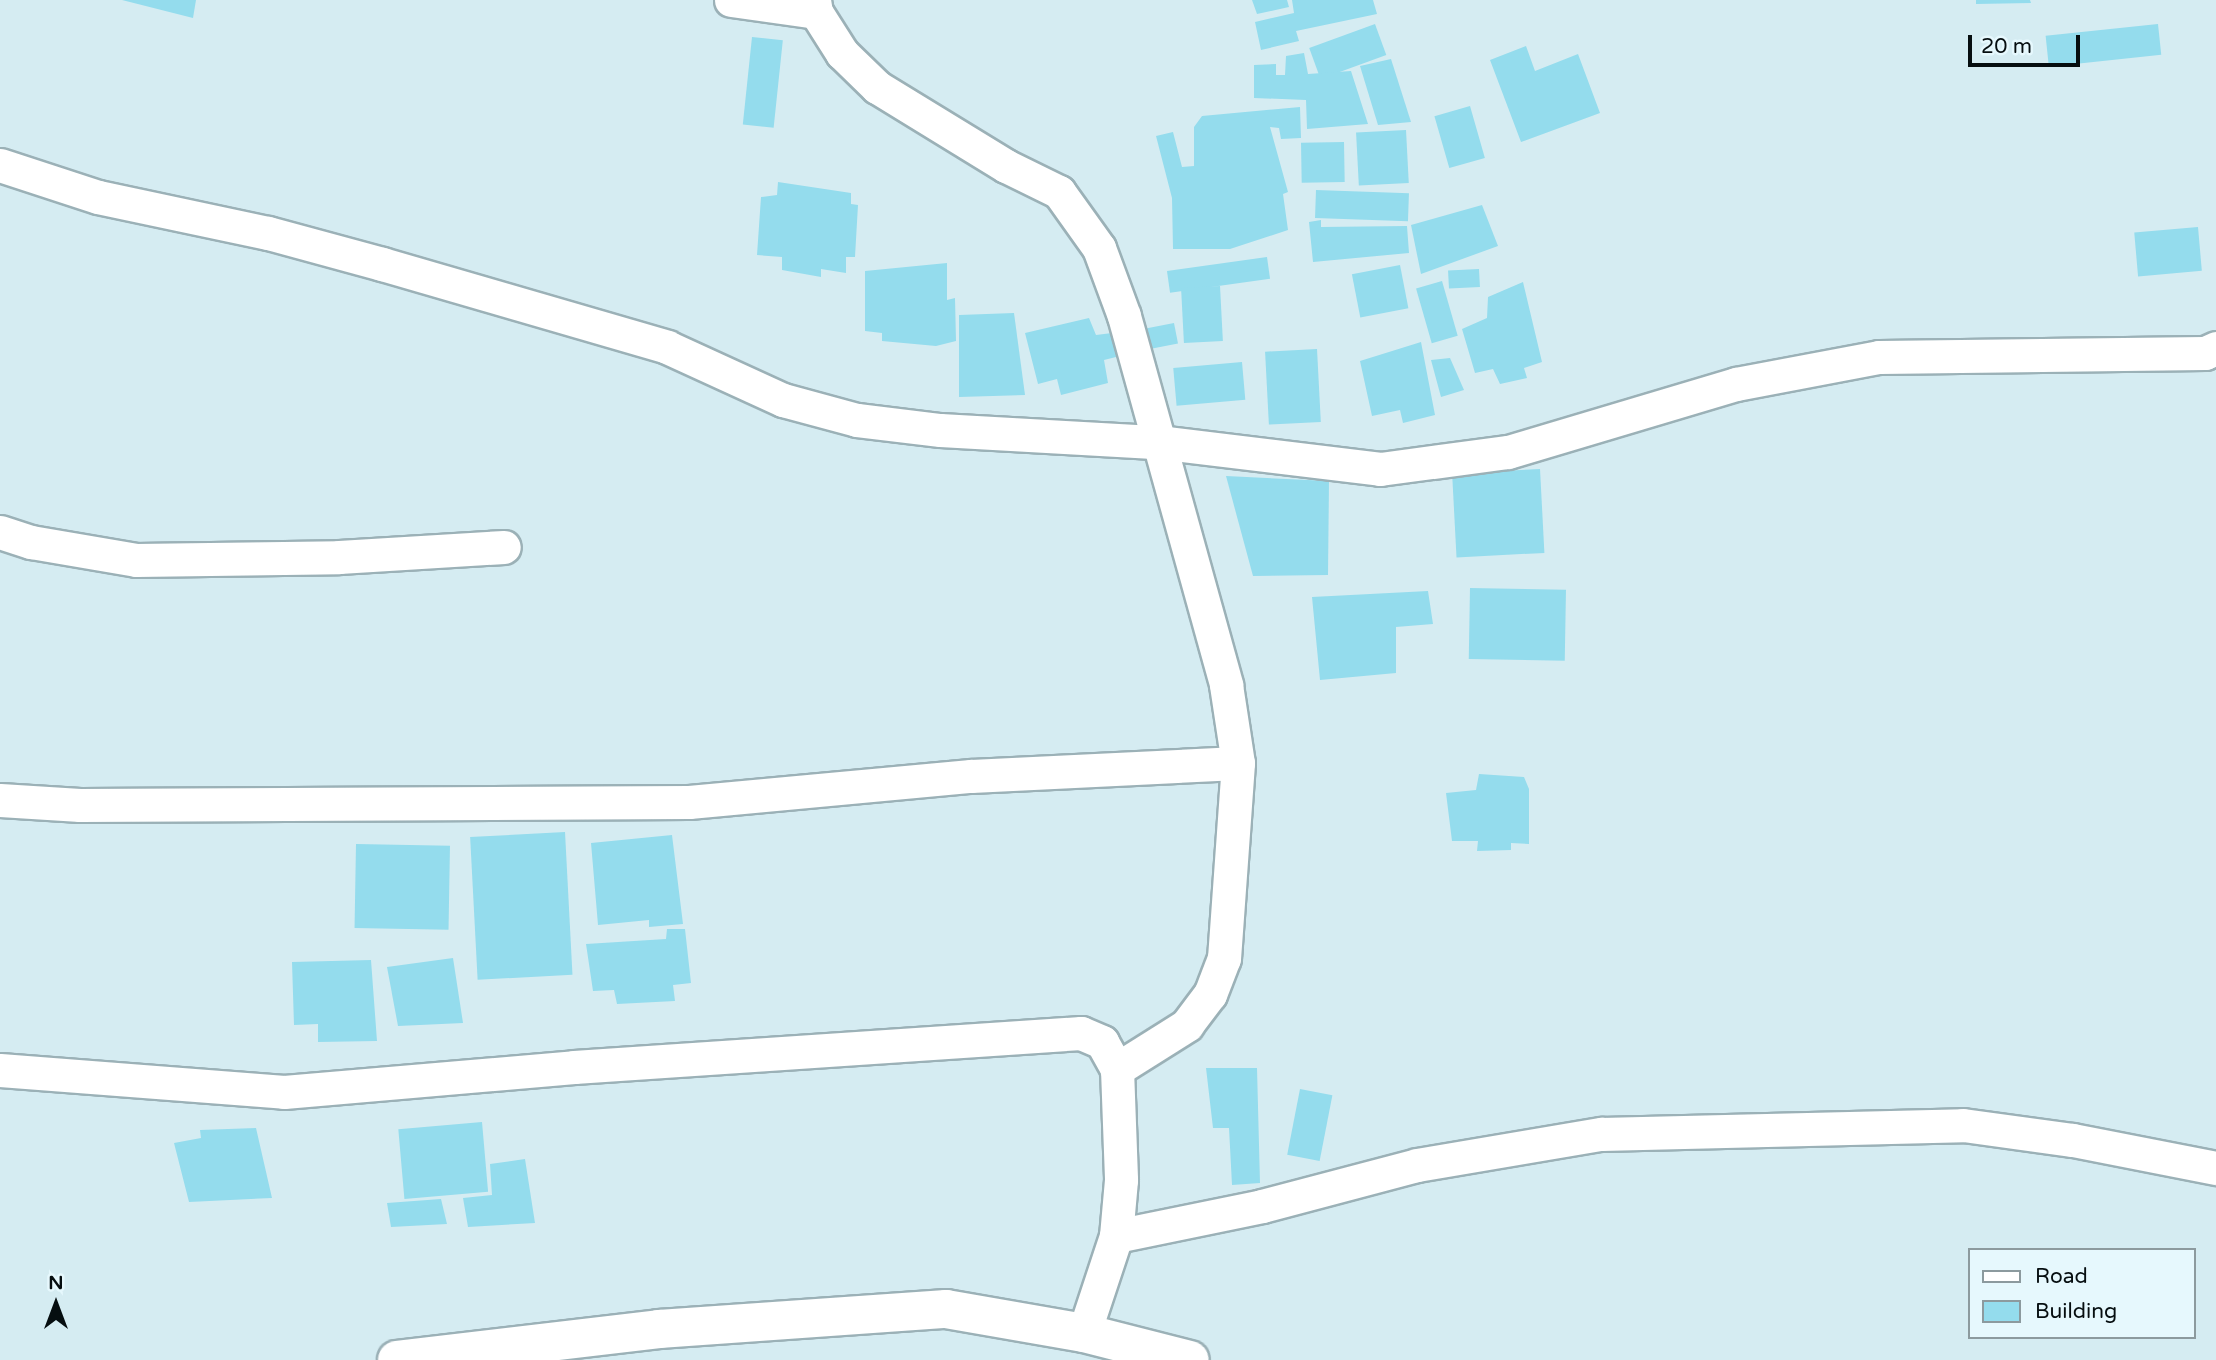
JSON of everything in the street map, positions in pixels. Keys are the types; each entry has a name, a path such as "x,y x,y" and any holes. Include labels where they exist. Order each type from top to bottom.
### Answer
{"main road":[{"path":"397,1360 659,1329 946,1309 1084,1334 1190,1360"}],"street":[{"path":"731,0 815,6 842,53 877,87 1006,166 1059,192 1099,248 1124,316 1226,685 1238,762 1224,958 1210,994 1187,1025 1117,1069"},
{"path":"0,165 98,197 268,233 370,260 667,347 783,400 857,420 940,430 1158,443 1380,469 1508,452 1737,384 1880,357 2205,353 2216,348"},
{"path":"0,532 30,542 136,560 339,557 504,547"},
{"path":"0,800 80,805 689,802 971,776 1238,762"},
{"path":"0,1070 284,1092 615,1063 1081,1033 1102,1042 1117,1069 1121,1180 1116,1236 1084,1334"},
{"path":"1116,1236 1262,1206 1417,1165 1601,1134 1963,1125 2073,1140 2216,1168"}],"building":[{"path":"122,0 196,0 193,18"},
{"path":"1252,0 1287,0 1289,7 1257,14"},
{"path":"1292,0 1373,0 1377,14 1296,31 1299,41 1261,50 1255,22 1294,13"},
{"path":"1976,0 2030,0 2031,3 1976,4"},
{"path":"1375,24 1386,55 1321,79 1309,48"},
{"path":"2158,24 2161,55 2049,67 2046,36"},
{"path":"752,37 783,40 774,128 743,125"},
{"path":"1526,46 1535,71 1578,54 1600,113 1521,142 1490,60"},
{"path":"1304,53 1308,74 1351,71 1368,124 1307,129 1306,100 1254,98 1254,65 1276,64 1276,75 1285,75 1286,56"},
{"path":"1391,59 1411,122 1378,125 1360,66"},
{"path":"1470,106 1485,158 1449,168 1434,116"},
{"path":"1300,107 1301,138 1281,139 1279,128 1270,127 1288,192 1283,194 1288,230 1230,249 1173,249 1172,198 1156,136 1173,132 1182,167 1194,166 1194,127 1202,116"},
{"path":"1406,130 1409,183 1359,186 1356,133"},
{"path":"1344,142 1345,182 1302,183 1301,143"},
{"path":"778,182 851,193 851,204 858,205 855,257 846,257 846,273 821,269 821,277 782,270 782,257 757,255 761,197 777,195"},
{"path":"1316,190 1409,193 1408,221 1315,218"},
{"path":"1482,205 1498,246 1421,274 1411,225"},
{"path":"1321,220 1321,227 1407,226 1409,253 1313,262 1309,222"},
{"path":"2198,227 2202,271 2138,276 2134,233"},
{"path":"1267,257 1270,279 1170,293 1167,271"},
{"path":"947,263 947,300 955,298 956,341 936,346 882,341 882,333 865,331 865,271"},
{"path":"1400,265 1408,308 1360,318 1352,274"},
{"path":"1479,269 1480,287 1449,289 1448,271"},
{"path":"1442,281 1458,336 1432,343 1416,288"},
{"path":"1523,282 1542,362 1524,368 1527,378 1500,384 1493,369 1475,373 1462,329 1487,318 1488,297"},
{"path":"1220,286 1223,341 1184,343 1181,288"},
{"path":"1014,313 1025,395 959,397 959,315"},
{"path":"1089,318 1096,335 1112,333 1120,356 1104,360 1108,383 1061,395 1057,379 1038,384 1025,333"},
{"path":"1174,323 1178,344 1149,349 1145,329"},
{"path":"1421,342 1435,415 1403,423 1400,410 1372,416 1360,361"},
{"path":"1317,349 1321,422 1269,425 1265,352"},
{"path":"1450,358 1464,390 1441,397 1431,360"},
{"path":"1242,362 1245,400 1177,406 1173,368"},
{"path":"1540,469 1544,553 1457,557 1452,474"},
{"path":"1226,476 1329,481 1328,575 1253,576"},
{"path":"1470,588 1566,590 1565,661 1469,659"},
{"path":"1428,591 1433,624 1396,627 1396,673 1320,680 1312,597"},
{"path":"1479,774 1524,777 1529,789 1529,844 1511,843 1511,850 1477,851 1478,841 1452,841 1446,793 1476,790"},
{"path":"565,832 572,975 478,980 470,837"},
{"path":"672,835 683,924 649,927 649,920 598,925 591,843"},
{"path":"356,844 450,846 449,930 355,928"},
{"path":"667,929 685,929 691,983 673,985 675,1001 617,1004 614,990 593,991 586,944 666,939"},
{"path":"453,958 463,1023 398,1026 387,967"},
{"path":"371,960 377,1041 318,1042 318,1024 294,1025 292,962"},
{"path":"1206,1068 1257,1068 1260,1183 1232,1185 1229,1128 1213,1128"},
{"path":"1300,1089 1332,1095 1320,1161 1287,1155"},
{"path":"482,1122 488,1192 404,1199 398,1129"},
{"path":"256,1128 272,1198 189,1202 174,1143 201,1138 200,1130"},
{"path":"525,1159 535,1223 468,1227 463,1198 492,1195 490,1164"},
{"path":"441,1199 447,1224 391,1227 387,1203"}]}
